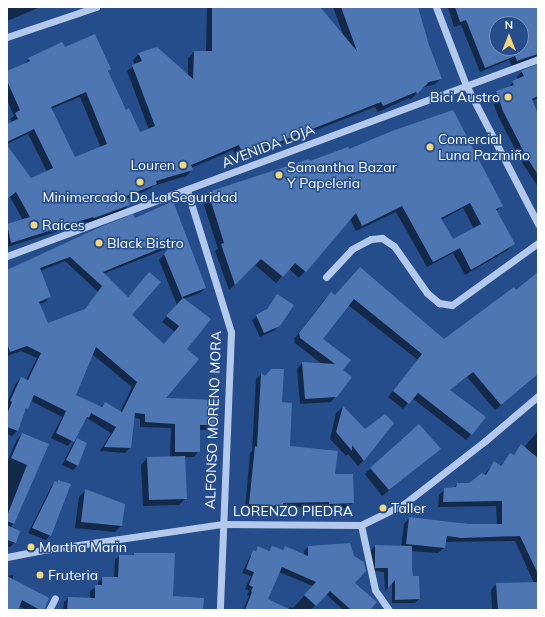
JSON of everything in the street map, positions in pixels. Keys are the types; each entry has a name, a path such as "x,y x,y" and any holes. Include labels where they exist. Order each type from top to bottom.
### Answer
{"street":[{"path":"7,37 96,7"},
{"path":"436,7 466,85 538,224"},
{"name":"AVENIDA LOJA","path":"7,256 538,59"},
{"name":"ALFONSO MORENO MORA","path":"187,190 231,332 226,500 222,524 220,610"},
{"path":"326,277 352,249 371,239 382,238 394,246 427,293 439,303 452,305 538,243"},
{"name":"LORENZO PIEDRA","path":"7,558 44,550 222,524 362,525 404,504 538,396"},
{"path":"362,525 375,590 389,610"},
{"path":"49,610 55,598"}],"building":[{"path":"212,7 320,7 357,51 341,7 418,7 429,45 442,79 429,82 417,94 416,92 383,106 381,102 274,144 242,152 239,145 191,165 193,170 156,181 157,184 126,196 130,205 94,218 93,217 11,243 7,224 30,217 16,192 7,199 7,145 31,178 53,168 34,129 7,142 7,124 18,119 15,113 20,110 7,81 7,71 30,61 28,58 62,42 65,47 95,34 111,69 108,71 126,110 129,108 140,132 155,126 132,65 142,61 138,53 157,47 193,79 194,51 212,51","holes":["86,92 107,144 75,157 51,107"]},
{"path":"455,7 538,7 538,54 517,61 515,56 485,68 466,20 460,22"},
{"path":"538,64 538,96 532,99 538,114 538,175 526,156 503,111 496,91 514,85 512,81 524,76 521,71"},
{"path":"453,110 503,206 496,209 515,244 471,270 460,248 433,262 402,206 362,226 356,213 306,272 295,263 283,277 261,259 235,285 221,244 224,243 208,192 309,159 310,161 348,147 349,149 392,131","holes":["470,203 481,224 453,239 441,218"]},
{"path":"173,201 206,288 182,297 211,319 187,349 199,359 166,398 216,400 215,425 200,425 200,452 175,452 175,424 145,422 145,414 135,413 131,448 104,447 116,427 91,413 89,418 87,417 74,442 56,433 66,411 34,395 28,409 26,408 18,431 7,427 7,414 12,402 10,401 21,377 28,380 41,353 27,346 10,352 7,343 7,270 98,228 133,214 135,218","holes":["173,243 164,254 183,300 182,299 166,316 179,326 164,344 132,315 161,282 149,272 128,297 103,272","70,257 102,286 85,309 48,323 39,302 51,297 40,268","96,347 137,382 122,412 105,402 102,407 76,395"]},
{"path":"360,267 444,339 514,287 516,290 538,272 538,374 501,405 473,372 450,390 486,417 472,435 418,393 409,404 393,391 422,354 354,299 323,339 351,360 343,370 352,377 337,397 305,399 302,362 335,364 300,338 299,333 331,292 335,295"},
{"path":"277,294 294,305 280,326 264,333 256,315 267,309"},
{"path":"271,369 284,369 282,402 292,403 290,446 338,451 335,474 353,474 354,503 283,503 283,506 249,504 255,446 257,447 261,373 265,376"},
{"path":"343,406 365,429 385,414 394,423 364,461 352,445 352,451 336,432"},
{"path":"419,424 441,449 389,490 370,468"},
{"path":"22,433 49,444 14,524 7,521 7,516 27,465 11,458"},
{"path":"77,438 87,443 78,466 66,460"},
{"path":"521,444 538,458 538,574 520,536 461,538 447,536 445,548 406,544 409,517 468,524 502,524 502,501 443,502 444,488 456,487 457,483 469,483 482,473 486,475 494,461 501,466 510,453 514,455"},
{"path":"185,456 187,499 149,500 147,457"},
{"path":"58,480 71,484 51,536 32,528 55,481 58,482"},
{"path":"85,489 125,504 122,526 81,522"},
{"path":"7,525 20,531 16,543 7,540"},
{"path":"350,543 354,556 364,562 366,571 355,583 377,602 370,610 351,610 330,591 316,606 304,595 316,582 282,567 268,599 291,610 245,610 252,592 253,587 249,585 254,572 246,569 253,550 256,551 258,546 269,551 272,546 283,550 285,546 308,556 308,546"},
{"path":"375,545 412,546 413,576 419,576 420,599 395,600 395,580 388,588 388,568 375,568"},
{"path":"134,553 175,553 173,596 204,598 203,610 67,610 68,597 95,598 95,585 102,585 102,577 118,577 119,555 134,555"},
{"path":"7,576 49,598 44,610 40,610 22,600 18,610 7,610"},
{"path":"538,582 538,610 498,610 496,583"}],"place":[{"name":"Bici Austro","path":"508,97"},
{"name":"Comercial Luna Pazmiño","path":"430,147"},
{"name":"Louren","path":"183,165"},
{"name":"Samantha Bazar Y Papeleria","path":"279,175"},
{"name":"Minimercado De La Seguridad","path":"140,182"},
{"name":"Raices","path":"34,225"},
{"name":"Black Bistro","path":"99,243"},
{"name":"Taller","path":"383,508"},
{"name":"Martha Marin","path":"31,547"},
{"name":"Fruteria","path":"40,575"}]}
